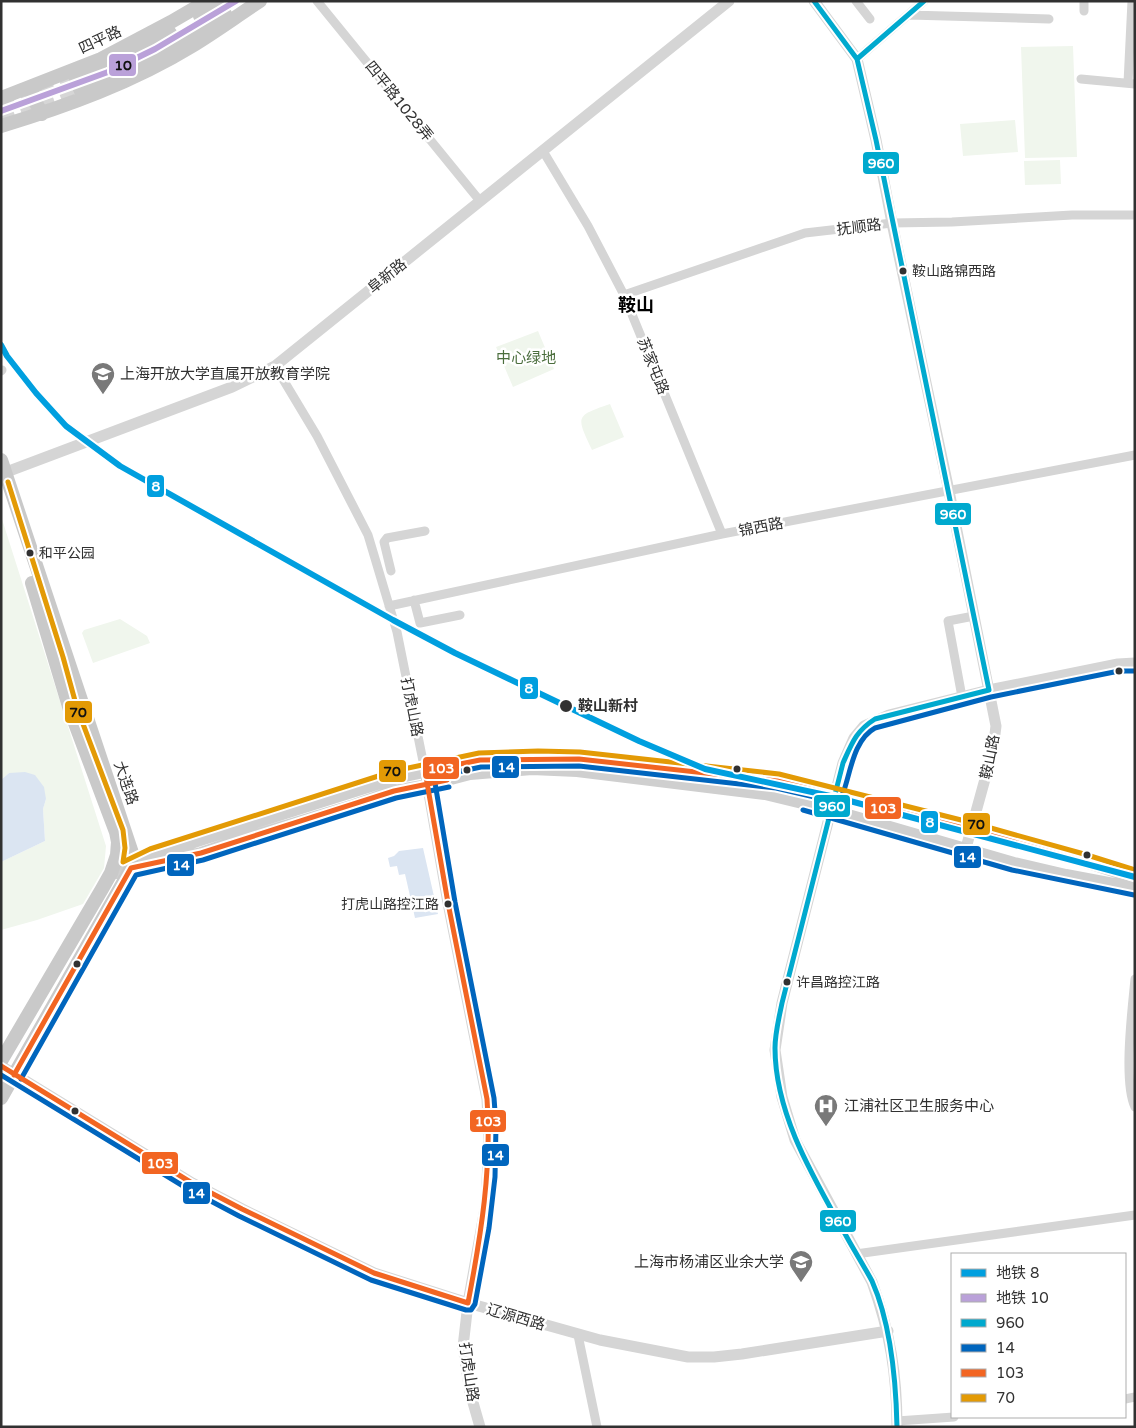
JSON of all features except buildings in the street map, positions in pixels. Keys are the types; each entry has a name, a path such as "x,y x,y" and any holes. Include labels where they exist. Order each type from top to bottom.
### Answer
{"main road":[{"name":"四平路","path":"1,98 101,59 208,1"},
{"path":"225,1 78,85 158,54 245,1"},
{"path":"1,126 90,97 128,80 192,46 260,1"},
{"path":"36,85 32,88 32,96 42,114"},
{"name":"大连路","path":"3,473 129,842 132,853 131,868"},
{"name":"大连路","path":"1,1061 111,873 117,855 118,842 116,832 70,710 3,473"},
{"path":"111,873 118,873 131,868 152,856 366,787 425,771 480,760 529,758 683,765 776,781 971,830 1135,878"},
{"path":"131,868 201,853 394,791 428,785 470,774 532,769 577,771 766,794 831,810 1014,863 1135,888"},
{"path":"1,1098 131,868"}],"street":[{"name":"四平路1028弄","path":"317,1 480,201"},
{"name":"阜新路","path":"3,473 232,387 275,366 729,1"},
{"path":"856,1 870,19"},
{"path":"857,59 924,1"},
{"path":"1084,1 1084,11"},
{"path":"1081,79 1132,84 1132,1"},
{"name":"鞍山路","path":"817,2 857,59 876,140 996,726 993,750 966,848"},
{"path":"909,15 1049,19"},
{"name":"苏家屯路","path":"543,151 588,226 624,295 722,534"},
{"name":"抚顺路","path":"624,295 805,233 892,223 952,222 1072,213 1135,215"},
{"name":"打虎山路","path":"275,366 317,436 368,535 397,632 428,785 448,903 489,1116 489,1170 486,1204 462,1347 470,1392 480,1427"},
{"name":"锦西路","path":"389,606 722,534 1135,455"},
{"path":"391,571 384,542 387,538 424,532"},
{"path":"414,600 420,623 460,615"},
{"path":"962,696 948,621 974,616"},
{"path":"951,1417 898,1424 895,1369 888,1331 872,1282 796,1140 782,1097 775,1050 782,1003 848,749 864,726 889,715 962,696 1099,668 1135,663"},
{"path":"1135,979 1129,1074 1130,1095 1135,1107"},
{"name":"辽源西路","path":"1,1066 192,1183 242,1209 374,1273 468,1303 578,1335 634,1348 688,1357 742,1354 888,1331"},
{"path":"856,1254 1135,1215"},
{"path":"578,1335 597,1427"}],"green space":[{"path":"1073,46 1077,157 1025,158 1021,47"},
{"path":"1015,120 1018,152 963,156 960,124"},
{"path":"1060,160 1061,184 1025,185 1024,161"},
{"name":"中心绿地","path":"538,331 554,369 513,387 496,347"},
{"path":"610,404 624,437 592,450 581,424 582,419 590,411"},
{"name":"和平公园","path":"1,516 106,846 104,868 83,904 1,930 1,862 45,841 43,809 46,799 9,773 1,780"},
{"path":"120,619 147,636 150,643 93,663 82,633 84,630"}],"shaded area":[{"path":"25,772 35,775 44,787 46,799 43,809 45,841 1,862 1,780 9,773"},
{"path":"423,848 438,914 415,918 405,874 399,875 397,866 390,867 388,858 394,856 399,851"}],"tunnel":[{"path":"1,105 76,80"},
{"path":"1,118 80,90"}],"metro line":[{"name":"10","path":"1,111 108,72 155,49 236,1"},
{"name":"8","path":"1,345 7,356 36,393 66,426 120,466 455,653 639,741 705,769 835,797 1135,877"}],"transit line":[{"name":"960","path":"814,1 857,59 876,140 989,690"},
{"name":"960","path":"857,59 924,1"},
{"name":"70","path":"8,482 63,657 77,708 123,830 125,848 123,862 150,849 394,771 479,753 538,751 580,752 779,774 973,823 1135,870"},
{"name":"14","path":"1,1075 188,1189 239,1216 371,1280 471,1310 475,1304 489,1228 495,1177 496,1125 494,1098 455,902 434,777 481,767 579,766 776,788 836,802 841,798 859,745 866,735 875,728 991,697 1119,671 1135,671"},
{"name":"960","path":"897,1427 891,1353 884,1315 872,1281 812,1173 790,1124 777,1074 775,1048 777,1025 843,763 855,738 863,728 875,719 989,690"},
{"name":"103","path":"1,1066 192,1183 242,1209 374,1273 468,1303 487,1176 487,1099 448,903 425,771 480,760 579,759 777,781 971,830 1135,878"},
{"name":"103","path":"14,1075 131,868 201,853 394,791 447,780"},
{"name":"14","path":"21,1079 136,875 203,860 396,798 449,787"},
{"name":"14","path":"803,810 1012,870 1134,895"}],"place":[{"name":"鞍山路锦西路","path":"903,271"},
{"name":"上海开放大学直属开放教育学院","path":"103,395"},
{"name":"和平公园","path":"30,553"},
{"name":"鞍山新村","path":"566,706"},
{"name":"打虎山路控江路","path":"448,904"},
{"name":"许昌路控江路","path":"787,982"},
{"name":"江浦社区卫生服务中心","path":"826,1127"},
{"name":"上海市杨浦区业余大学","path":"801,1283"}],"district":[{"name":"鞍山","path":"636,305"}]}
